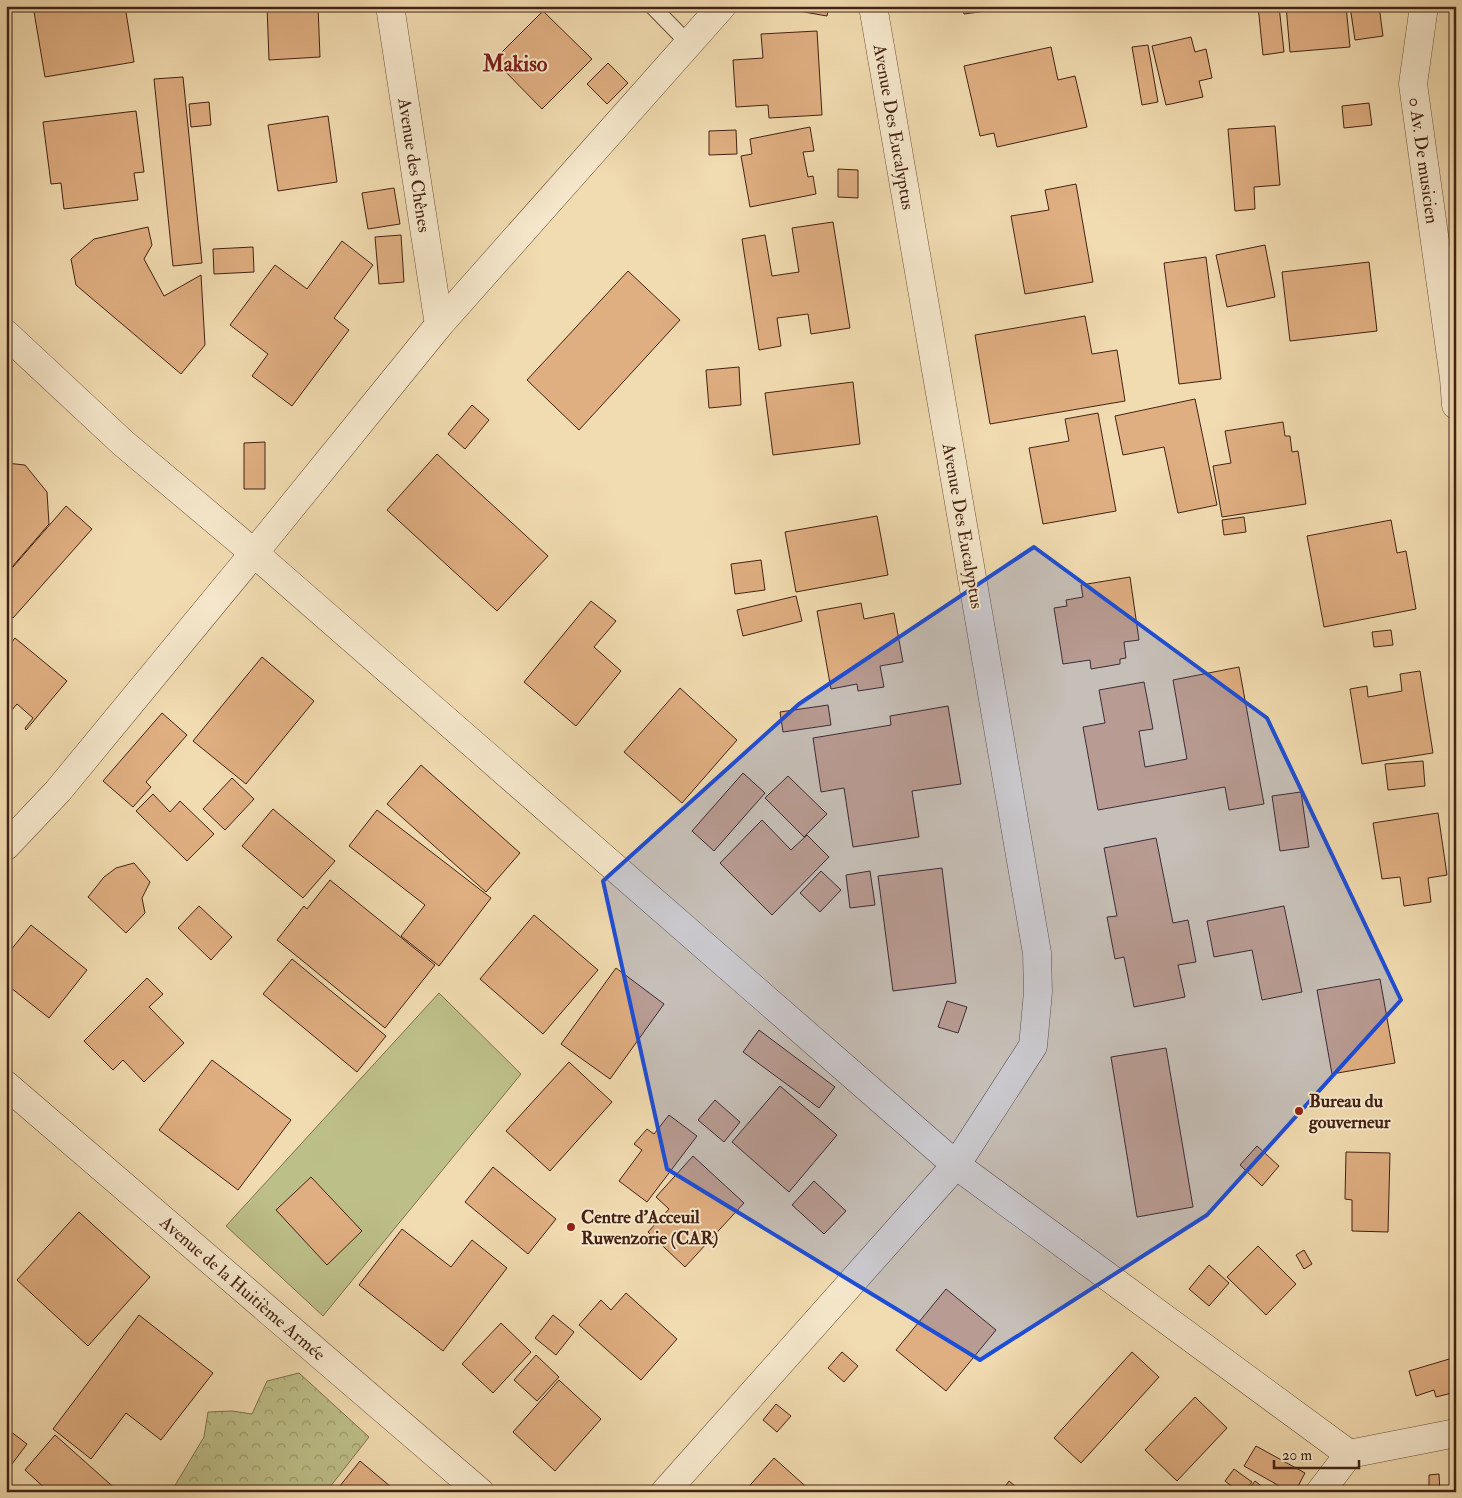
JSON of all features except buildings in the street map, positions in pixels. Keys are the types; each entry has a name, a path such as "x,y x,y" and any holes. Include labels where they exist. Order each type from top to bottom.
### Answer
{"street":[{"name":"Avenue des Chênes","path":"390,6 439,326"},
{"path":"6,846 58,791 439,326 722,6"},
{"name":"Avenue Des Eucalyptus","path":"873,6 1038,953 1038,992 1033,1046 956,1165"},
{"name":"0 Av. De musicien","path":"1424,6 1413,84 1454,378 1456,405"},
{"path":"6,334 124,443 254,553 956,1165 1349,1454"},
{"name":"Avenue de la Huitième Armée","path":"6,1085 480,1492"},
{"path":"665,1492 956,1165"},
{"path":"1320,1492 1349,1454 1456,1433"}],"lane":[{"path":"652,6 689,44"}],"highlighted area":[{"path":"1034,547 1267,718 1401,1000 1207,1215 980,1360 667,1169 603,881 799,704"}],"green space":[{"path":"439,993 521,1074 323,1316 226,1226"},
{"path":"299,1373 369,1437 326,1492 171,1492 204,1437 208,1412 232,1411 252,1414 267,1381"}],"place":[{"name":"Bureau du gouverneur","path":"1299,1111"},
{"name":"Centre d'Acceuil Ruwenzorie (CAR)","path":"571,1227"}],"district":[{"name":"Makiso","path":"515,63"}]}
